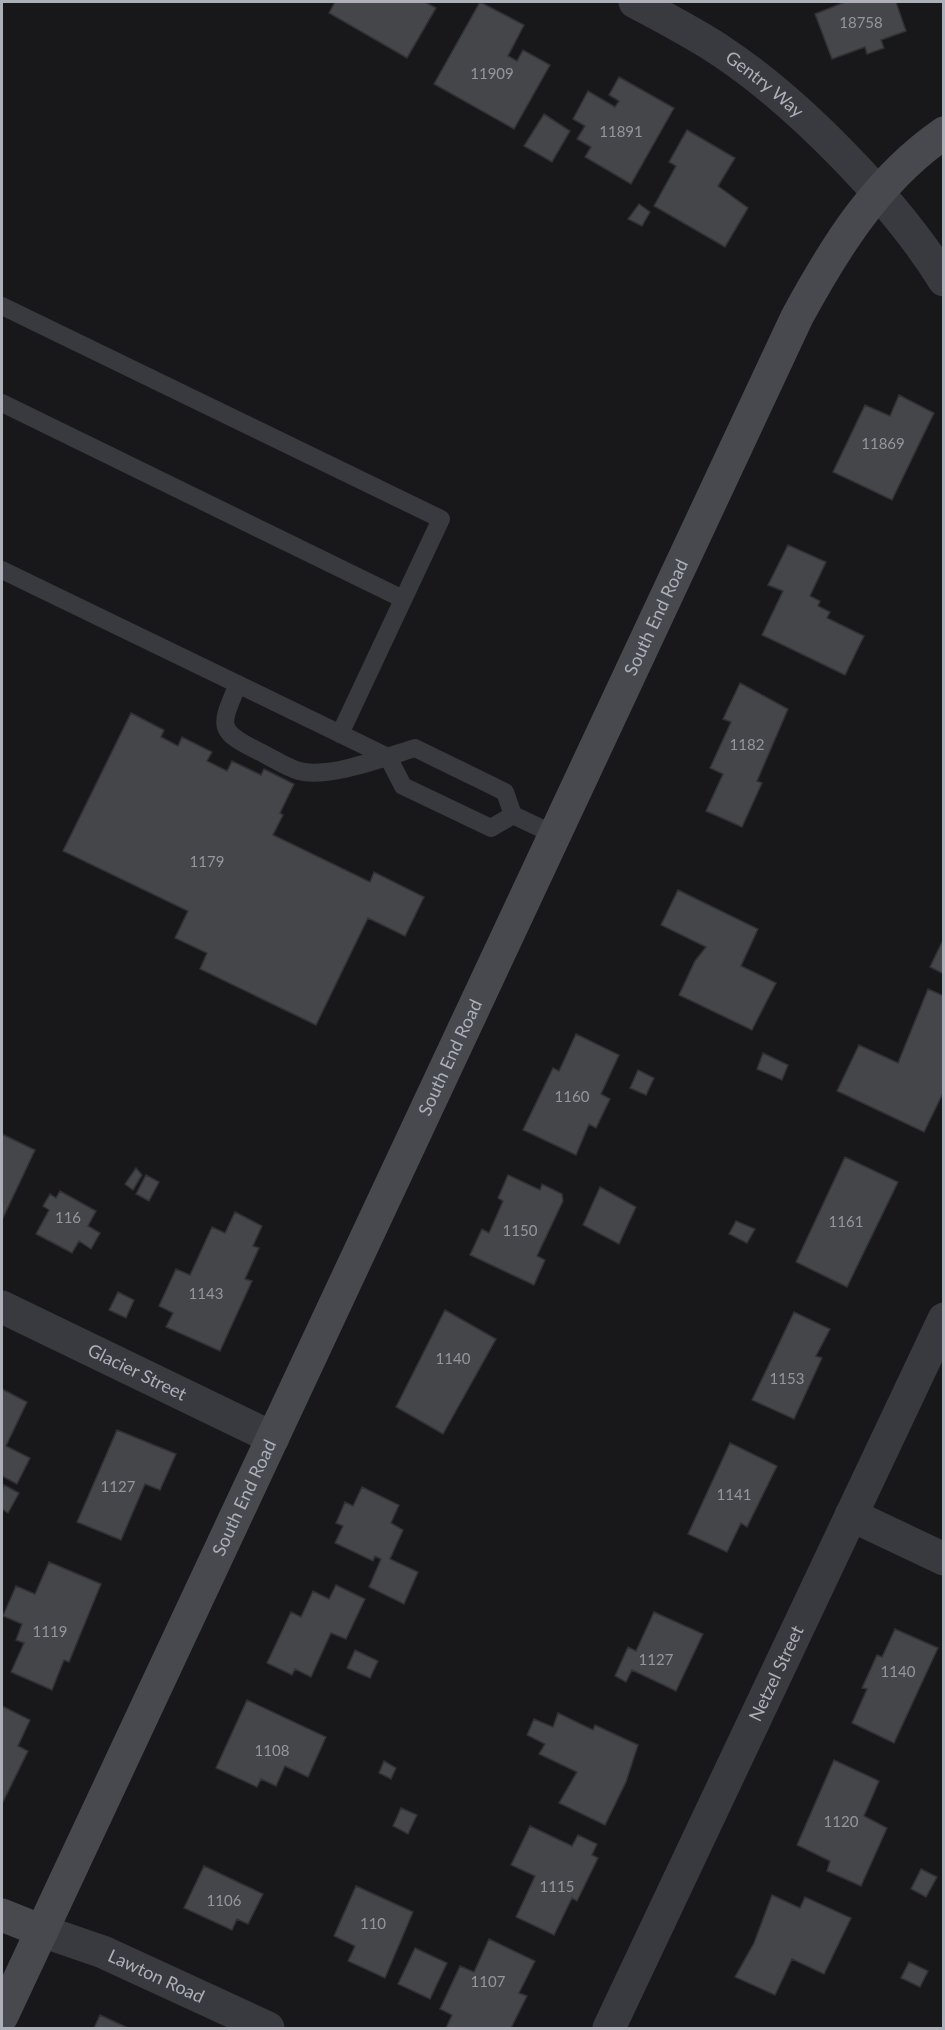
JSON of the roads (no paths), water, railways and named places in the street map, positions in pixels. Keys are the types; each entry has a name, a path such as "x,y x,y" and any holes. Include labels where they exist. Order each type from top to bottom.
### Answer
{"main road":[{"name":"South End Road","path":"2,2016 797,317 838,245 876,194 919,150 944,133"},
{"path":"2,1915 42,1930"}],"street":[{"name":"Gentry Way","path":"635,2 718,49 770,88 833,146 915,237 944,280"},
{"name":"Glacier Street","path":"2,1307 273,1438"},
{"name":"Netzel Street","path":"609,2028 944,1319"},
{"path":"851,1515 944,1559"},
{"name":"Lawton Road","path":"42,1930 103,1952 268,2028"}],"lane":[{"path":"2,306 441,519 339,734"},
{"path":"2,403 403,599"},
{"path":"2,570 388,757 403,786 490,828 513,815"},
{"path":"238,684 226,713 225,728 232,739 299,771 316,772 388,757 415,748 505,792 513,815 554,834"}]}
